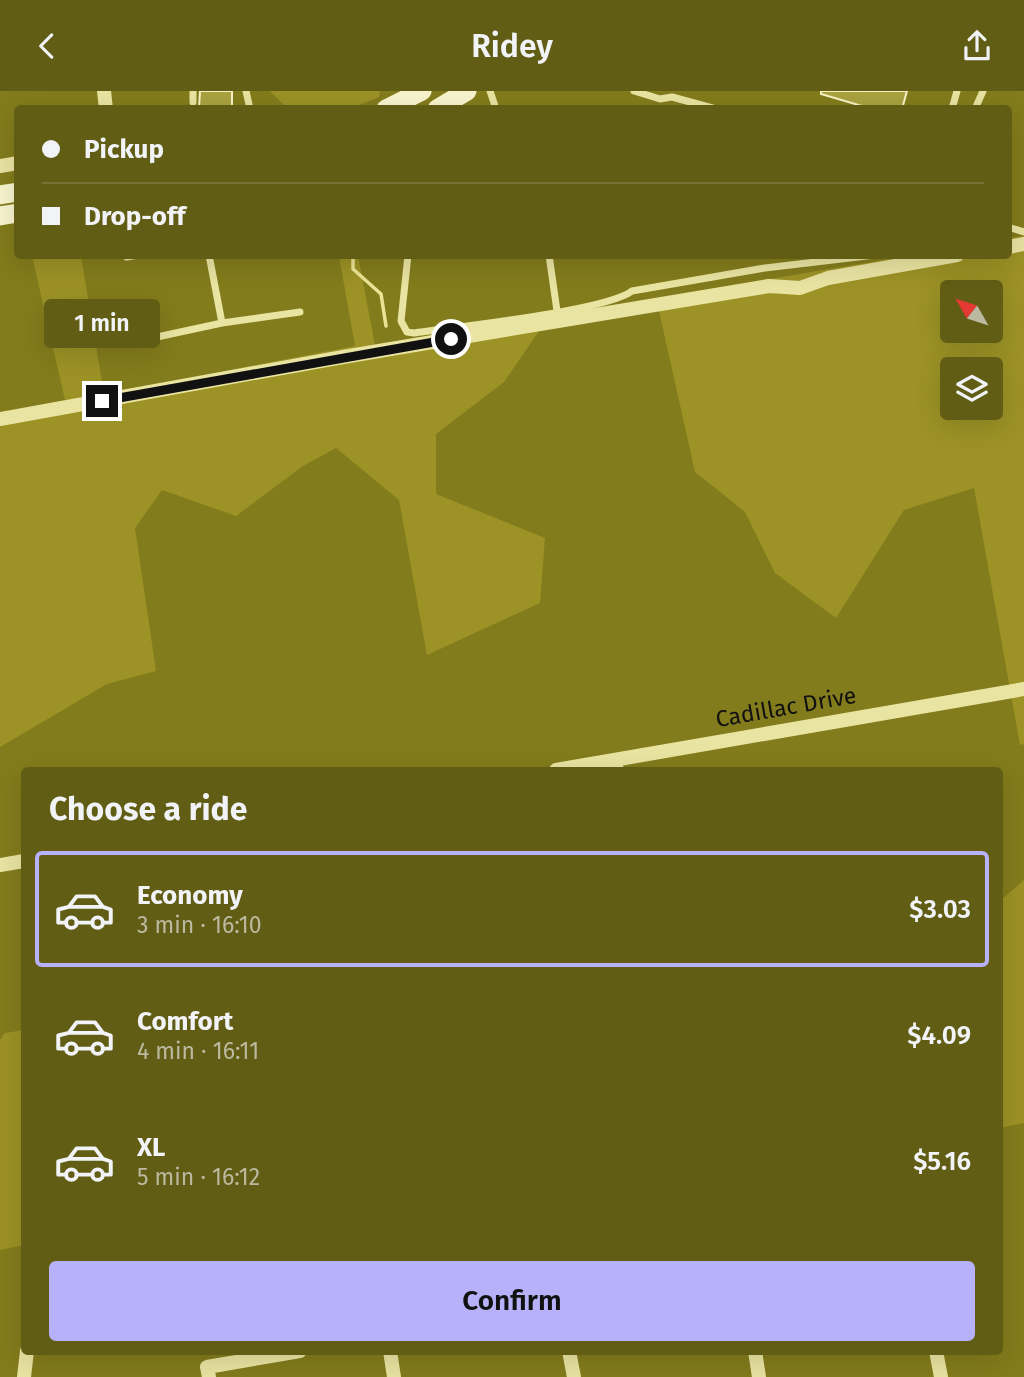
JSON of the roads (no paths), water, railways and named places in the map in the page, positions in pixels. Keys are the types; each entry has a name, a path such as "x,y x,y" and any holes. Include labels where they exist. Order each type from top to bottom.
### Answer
{"main road":[{"path":"390,104 422,91"},
{"path":"444,105 467,91"}],"street":[{"path":"0,419 344,357 769,286 800,288 828,278 935,259"},
{"name":"Cadillac Drive","path":"594,767 619,765 1024,689"},
{"path":"0,865 21,862"},
{"path":"24,1377 27,1355"},
{"path":"208,1372 282,1355"},
{"path":"391,1355 394,1377"},
{"path":"570,1355 574,1377"},
{"path":"756,1355 760,1377"},
{"path":"937,1355 940,1377"}],"lane":[{"path":"193,91 193,102"},
{"path":"634,91 660,99 669,94 703,105"},
{"path":"210,259 222,323"},
{"path":"408,259 401,321 407,332 557,311 623,298 632,291 765,268 841,259"},
{"path":"550,259 557,311"},
{"path":"144,340 222,323 300,312"}],"waterway":[{"path":"353,259 353,269 381,294 386,326"}]}
